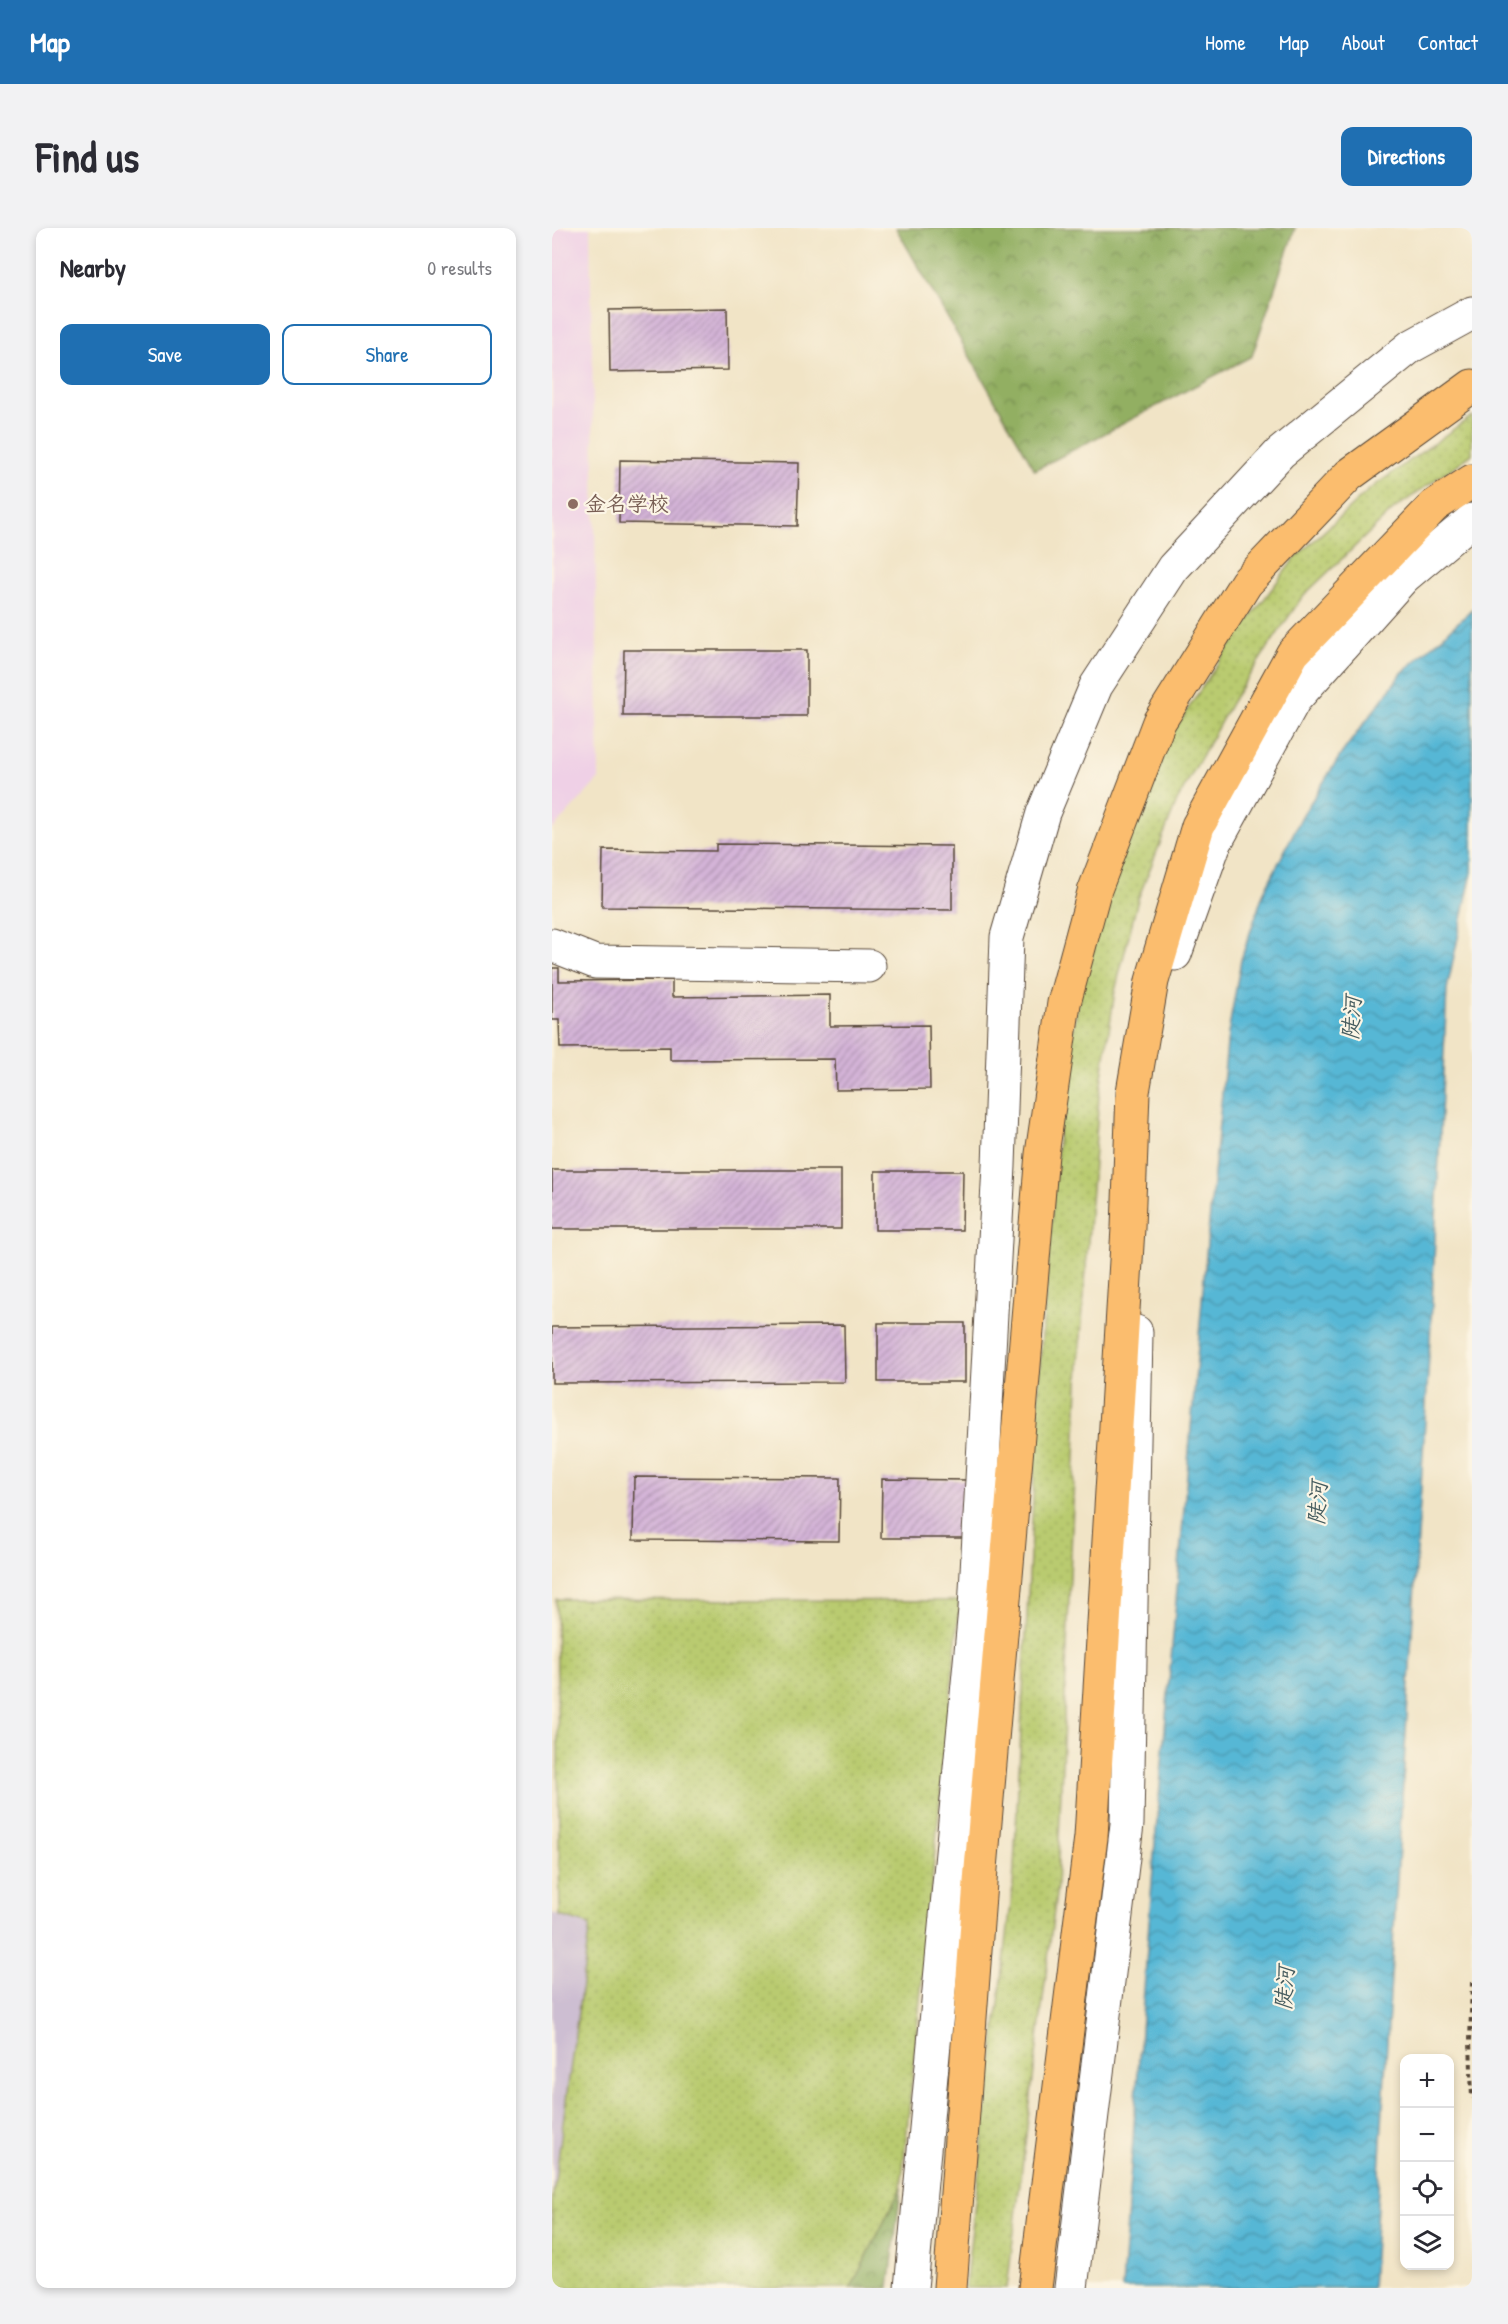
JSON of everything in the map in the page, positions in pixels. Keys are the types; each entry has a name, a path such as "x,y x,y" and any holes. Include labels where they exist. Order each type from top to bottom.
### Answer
{"main road":[{"path":"950,2288 981,1869 1042,1154 1067,992 1094,892 1159,722 1246,583 1349,475 1472,386"},
{"path":"1035,2288 1091,1838 1128,1228 1133,1092 1152,981 1197,826 1293,653 1434,506 1472,481"}],"street":[{"path":"910,2288 975,1610 999,1166 1007,937 1043,813 1096,686 1173,568 1280,453 1410,347 1472,313"},
{"path":"1071,2288 1127,1824 1139,1165 1166,979 1214,845 1294,700 1404,577 1472,520"},
{"path":"552,945 595,962 869,966"}],"path":[{"path":"1472,1982 1470,2041 1472,2099"}],"shaded area":[{"name":"金名学校","path":"552,228 590,228 599,779 552,830"},
{"path":"552,1913 590,1924 552,2203"}],"green space":[{"path":"896,228 1295,228 1252,356 1035,470"},
{"path":"1472,416 1472,454 1394,509 1302,597 1234,698 1177,801 1138,899 1115,991 1099,1096 1079,1361 1057,1886 1007,2288 965,2288 1013,1886 1040,1363 1062,1091 1080,993 1117,860 1164,746 1225,652 1294,559 1370,489"},
{"path":"556,1599 960,1601 901,2188 851,2288 552,2288 552,2203 590,1925 560,1916"},
{"path":"901,2188 889,2288 851,2288"}],"water":[{"name":"陡河","path":"1472,610 1472,872 1447,989 1431,1323 1372,2288 1122,2288 1154,1855 1207,1243 1228,1034 1241,960 1263,894 1302,816 1342,753 1402,673"}],"building":[{"path":"727,308 728,370 610,372 609,310"},
{"path":"620,460 799,463 797,526 619,523"},
{"path":"624,650 807,650 807,716 623,716"},
{"path":"716,844 952,846 952,910 602,907 603,850 716,851"},
{"path":"552,968 559,968 559,981 672,980 672,997 830,995 830,1026 929,1025 930,1089 836,1090 835,1059 670,1060 670,1047 560,1048 559,1020 552,1020"},
{"path":"552,1170 841,1170 841,1229 552,1229"},
{"path":"875,1171 963,1171 962,1230 875,1230"},
{"path":"878,1323 965,1323 965,1382 878,1382"},
{"path":"844,1325 845,1382 552,1383 552,1327"},
{"path":"634,1477 840,1478 839,1541 633,1540"},
{"path":"882,1479 968,1480 968,1538 881,1538"}],"place":[{"name":"金名学校","path":"573,504"}]}
